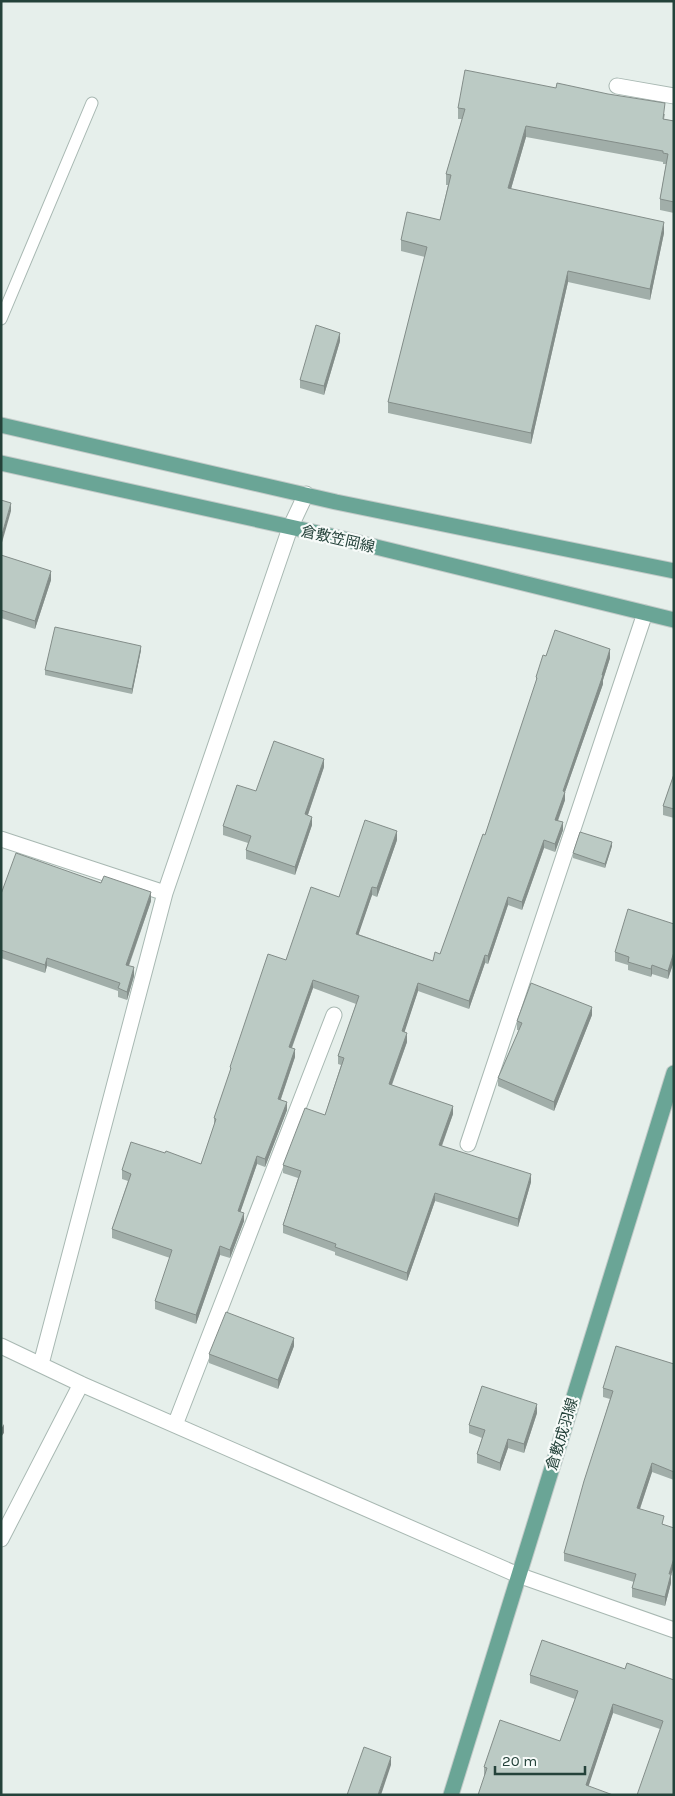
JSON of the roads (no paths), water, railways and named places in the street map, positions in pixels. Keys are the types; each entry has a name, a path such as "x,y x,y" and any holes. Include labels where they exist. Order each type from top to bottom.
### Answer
{"main road":[{"path":"1,425 336,502 674,571"},
{"name":"倉敷笠岡線","path":"1,463 290,528 674,620"},
{"name":"倉敷成羽線","path":"451,1795 518,1575 670,1101 674,1073"}],"street":[{"path":"616,86 674,96"},
{"path":"41,1364 165,893 290,528 306,494"},
{"path":"468,1144 645,613"},
{"path":"1,839 165,893"},
{"path":"175,1425 334,1015"},
{"path":"1,1346 81,1384 518,1575 674,1630"},
{"path":"1,1539 81,1384"}],"lane":[{"path":"1,319 92,103"}]}
